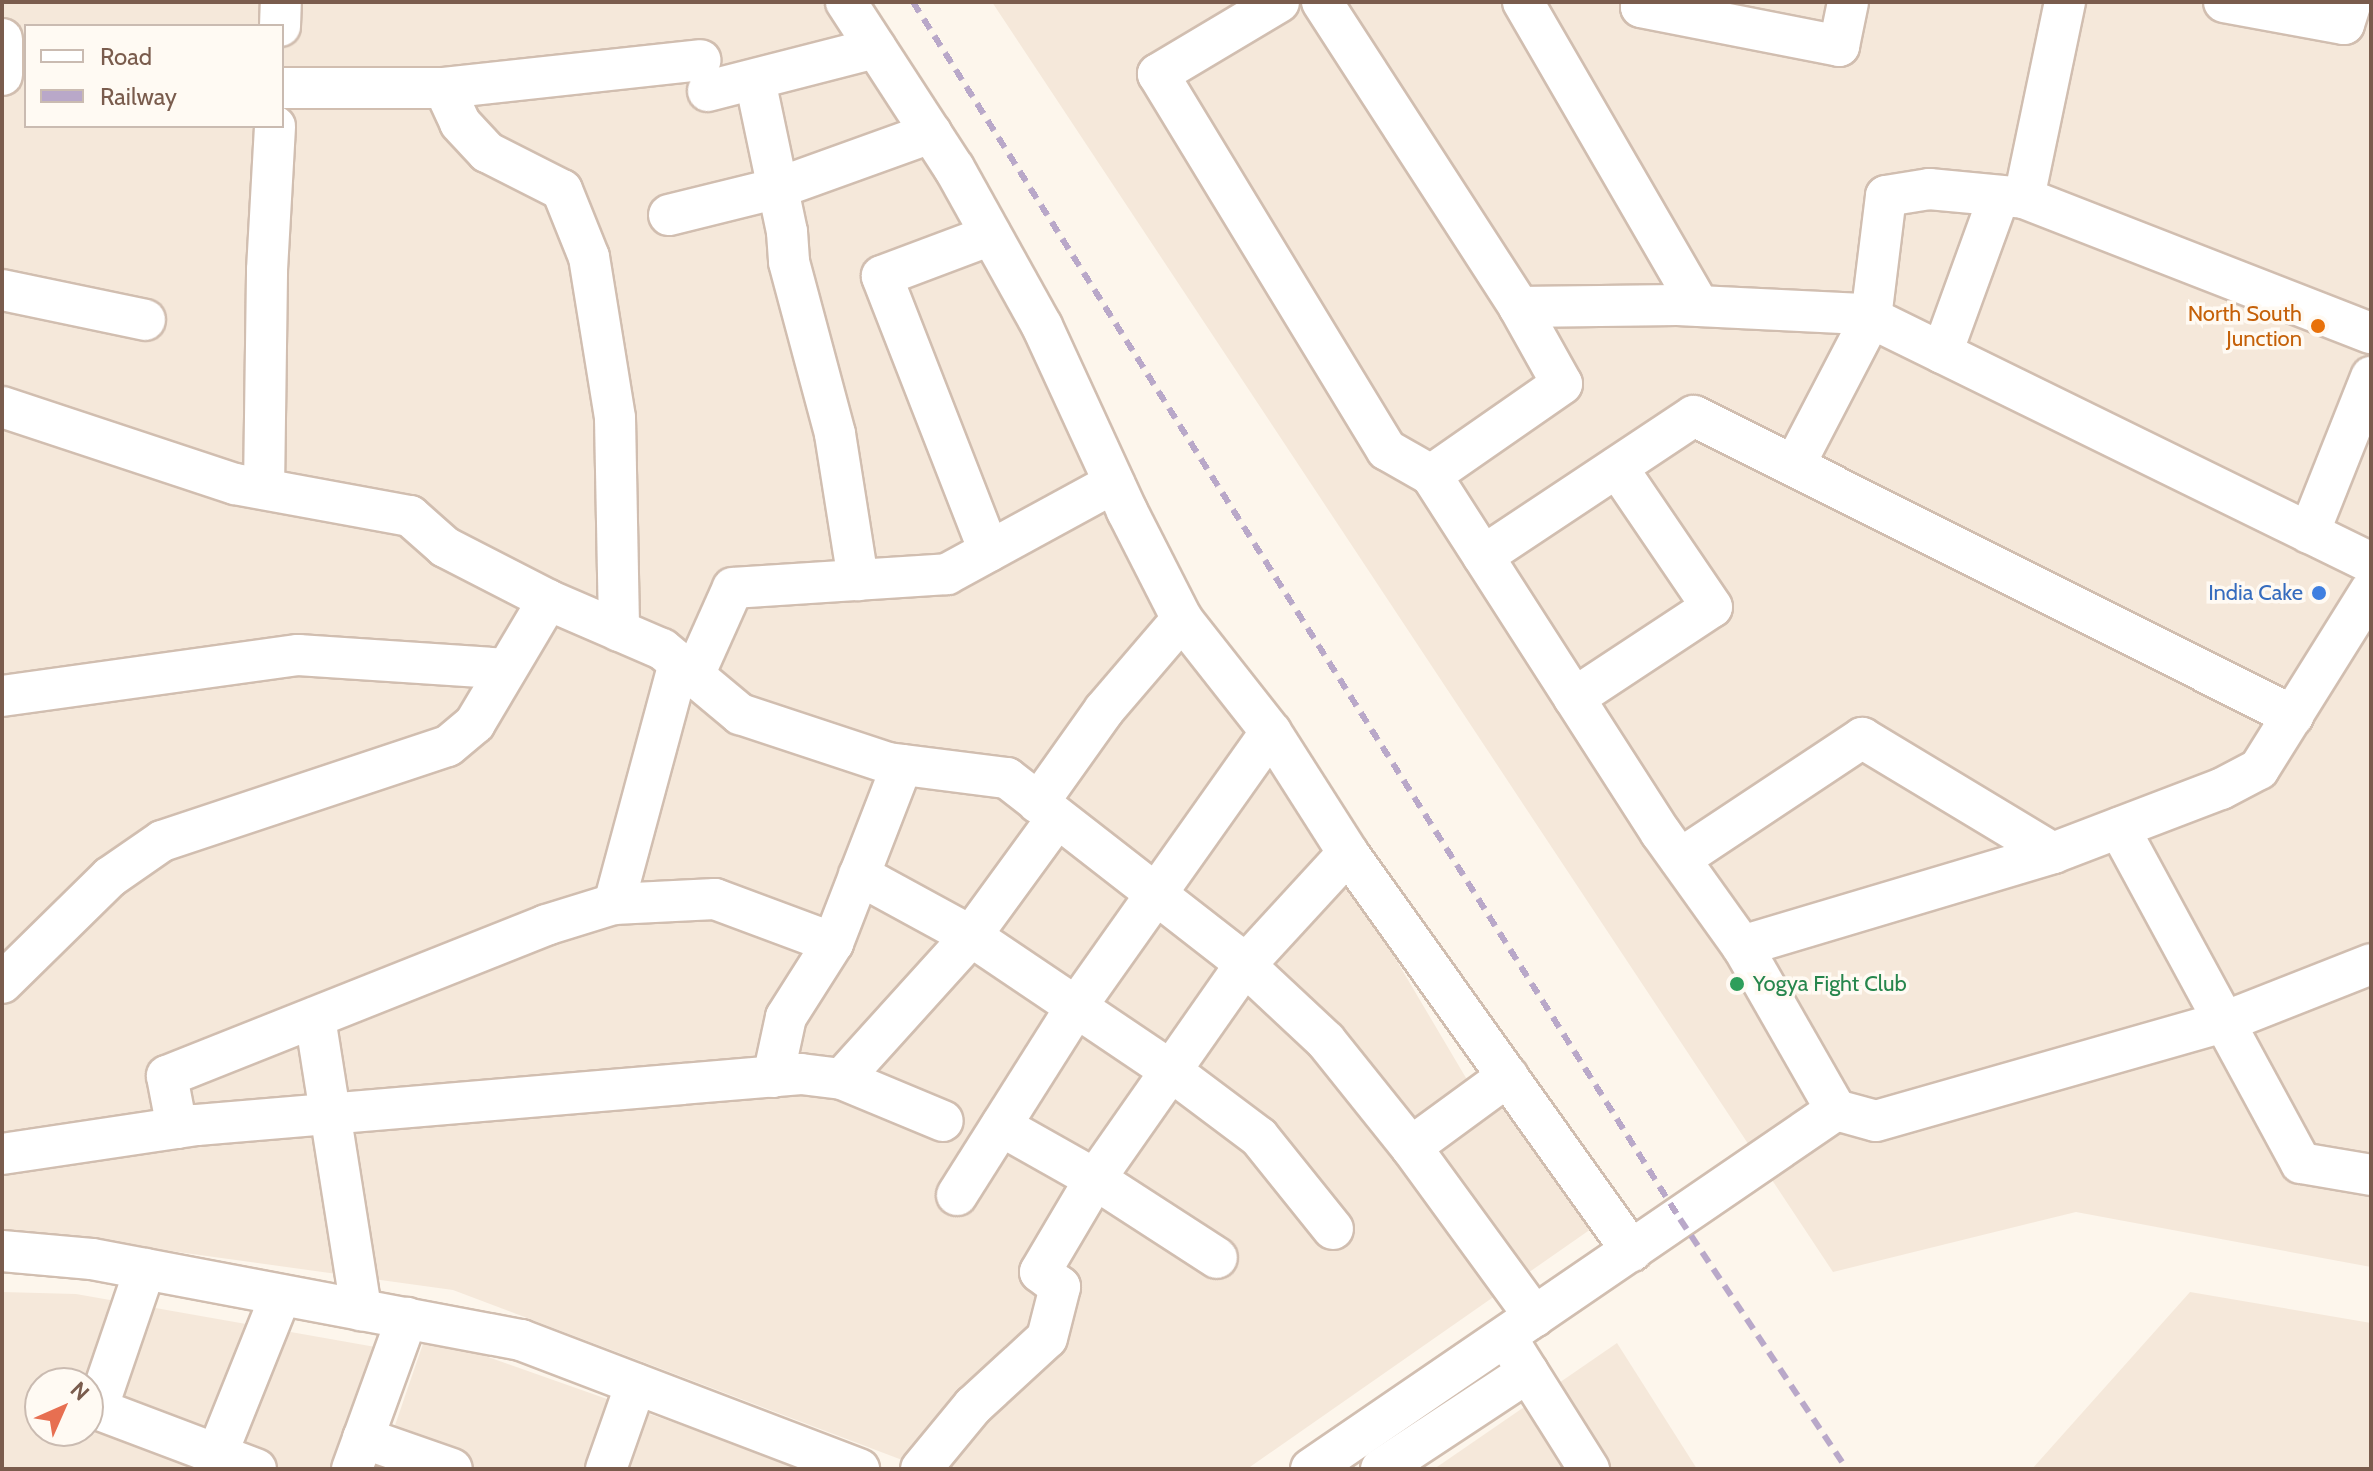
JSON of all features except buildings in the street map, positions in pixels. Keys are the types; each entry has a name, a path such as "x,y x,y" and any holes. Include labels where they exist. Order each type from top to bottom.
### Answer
{"street":[{"path":"280,24 281,2"},
{"path":"846,2 931,133 1042,326 1114,483 1182,619 1271,732 1348,853 1632,1251"},
{"path":"1279,2 1158,74 1387,450 1431,475 1680,859 1742,946 1836,1110 1876,1121 2224,1022 2371,964"},
{"path":"1322,2 1519,307 1562,384 1431,475"},
{"path":"1523,2 1699,306"},
{"path":"1642,2 1641,7 1839,46 1848,2"},
{"path":"1942,353 2012,197 2065,2"},
{"path":"2224,2 2270,6 2344,24 2351,2"},
{"path":"2,39 2,75"},
{"path":"284,88 444,88 704,75 755,80 876,48"},
{"path":"755,80 778,188 789,262 835,434 858,580"},
{"path":"444,88 460,123 487,152 562,190 589,257 615,418 619,631"},
{"path":"264,489 267,270 275,128"},
{"path":"669,215 778,188 931,133"},
{"path":"1794,466 1871,318 1886,196 1929,189 2012,197 2371,333"},
{"path":"989,551 882,276 991,235"},
{"path":"2,290 145,320"},
{"path":"1519,307 1699,306 1863,314 2371,563"},
{"path":"2309,533 2371,377"},
{"path":"2,407 235,484 410,516 445,547 548,600 662,649 740,714 902,765 1007,778 1245,965 1326,1041 1411,1147 1520,1327 1528,1372 1589,1469"},
{"path":"1483,556 1694,416 2293,716"},
{"path":"1574,698 1712,607 1617,467"},
{"path":"614,904 686,669 733,588 947,574 1114,483"},
{"path":"1742,946 2053,853 2221,789 2259,769 2371,590"},
{"path":"2,983 110,877 162,841 448,746 475,723 548,600"},
{"path":"842,1079 971,936 1104,710 1182,619"},
{"path":"2,696 298,655 507,669"},
{"path":"957,1195 1076,1007 1271,732"},
{"path":"1680,859 1862,738 2053,853"},
{"path":"773,1077 786,1017 833,943 902,765"},
{"path":"2119,828 2301,1163 2371,1175"},
{"path":"921,1469 973,1406 1047,1338 1060,1287 1040,1272 1095,1179 1245,965 1348,853"},
{"path":"859,875 971,936 1171,1071 1259,1137 1333,1229"},
{"path":"177,1128 167,1076 546,925 614,904 715,899 833,943"},
{"path":"315,1018 361,1310"},
{"path":"2,1154 177,1128 801,1074 842,1079 943,1121"},
{"path":"1411,1147 1508,1076"},
{"path":"1311,1469 1836,1110"},
{"path":"1001,1126 1095,1179 1217,1258"},
{"path":"2,1251 92,1259 521,1340 859,1469"},
{"path":"145,1269 97,1409 256,1469"},
{"path":"217,1454 281,1295"},
{"path":"407,1318 358,1453 452,1469"},
{"path":"1381,1469 1528,1372"},
{"path":"606,1469 636,1384"}],"shaded area":[{"path":"2,2 829,2 960,210 1155,599 1282,767 1469,1083 1525,1103 1601,1222 1247,1469 926,1469 453,1290 134,1246 2,1236"},
{"path":"992,2 2371,2 2371,1267 2076,1212 1833,1272"},
{"path":"2,1292 76,1294 381,1348 340,1469 2,1469"},
{"path":"2190,1292 2371,1323 2371,1469 2032,1469"},
{"path":"426,1335 805,1469 380,1469"},
{"path":"1617,1343 1697,1469 1434,1469"}],"railway":[{"path":"913,2 1680,1219 1847,1469"}],"place":[{"name":"North South Junction","path":"2318,326"},
{"name":"India Cake","path":"2319,593"},
{"name":"Yogya Fight Club","path":"1737,984"}]}
